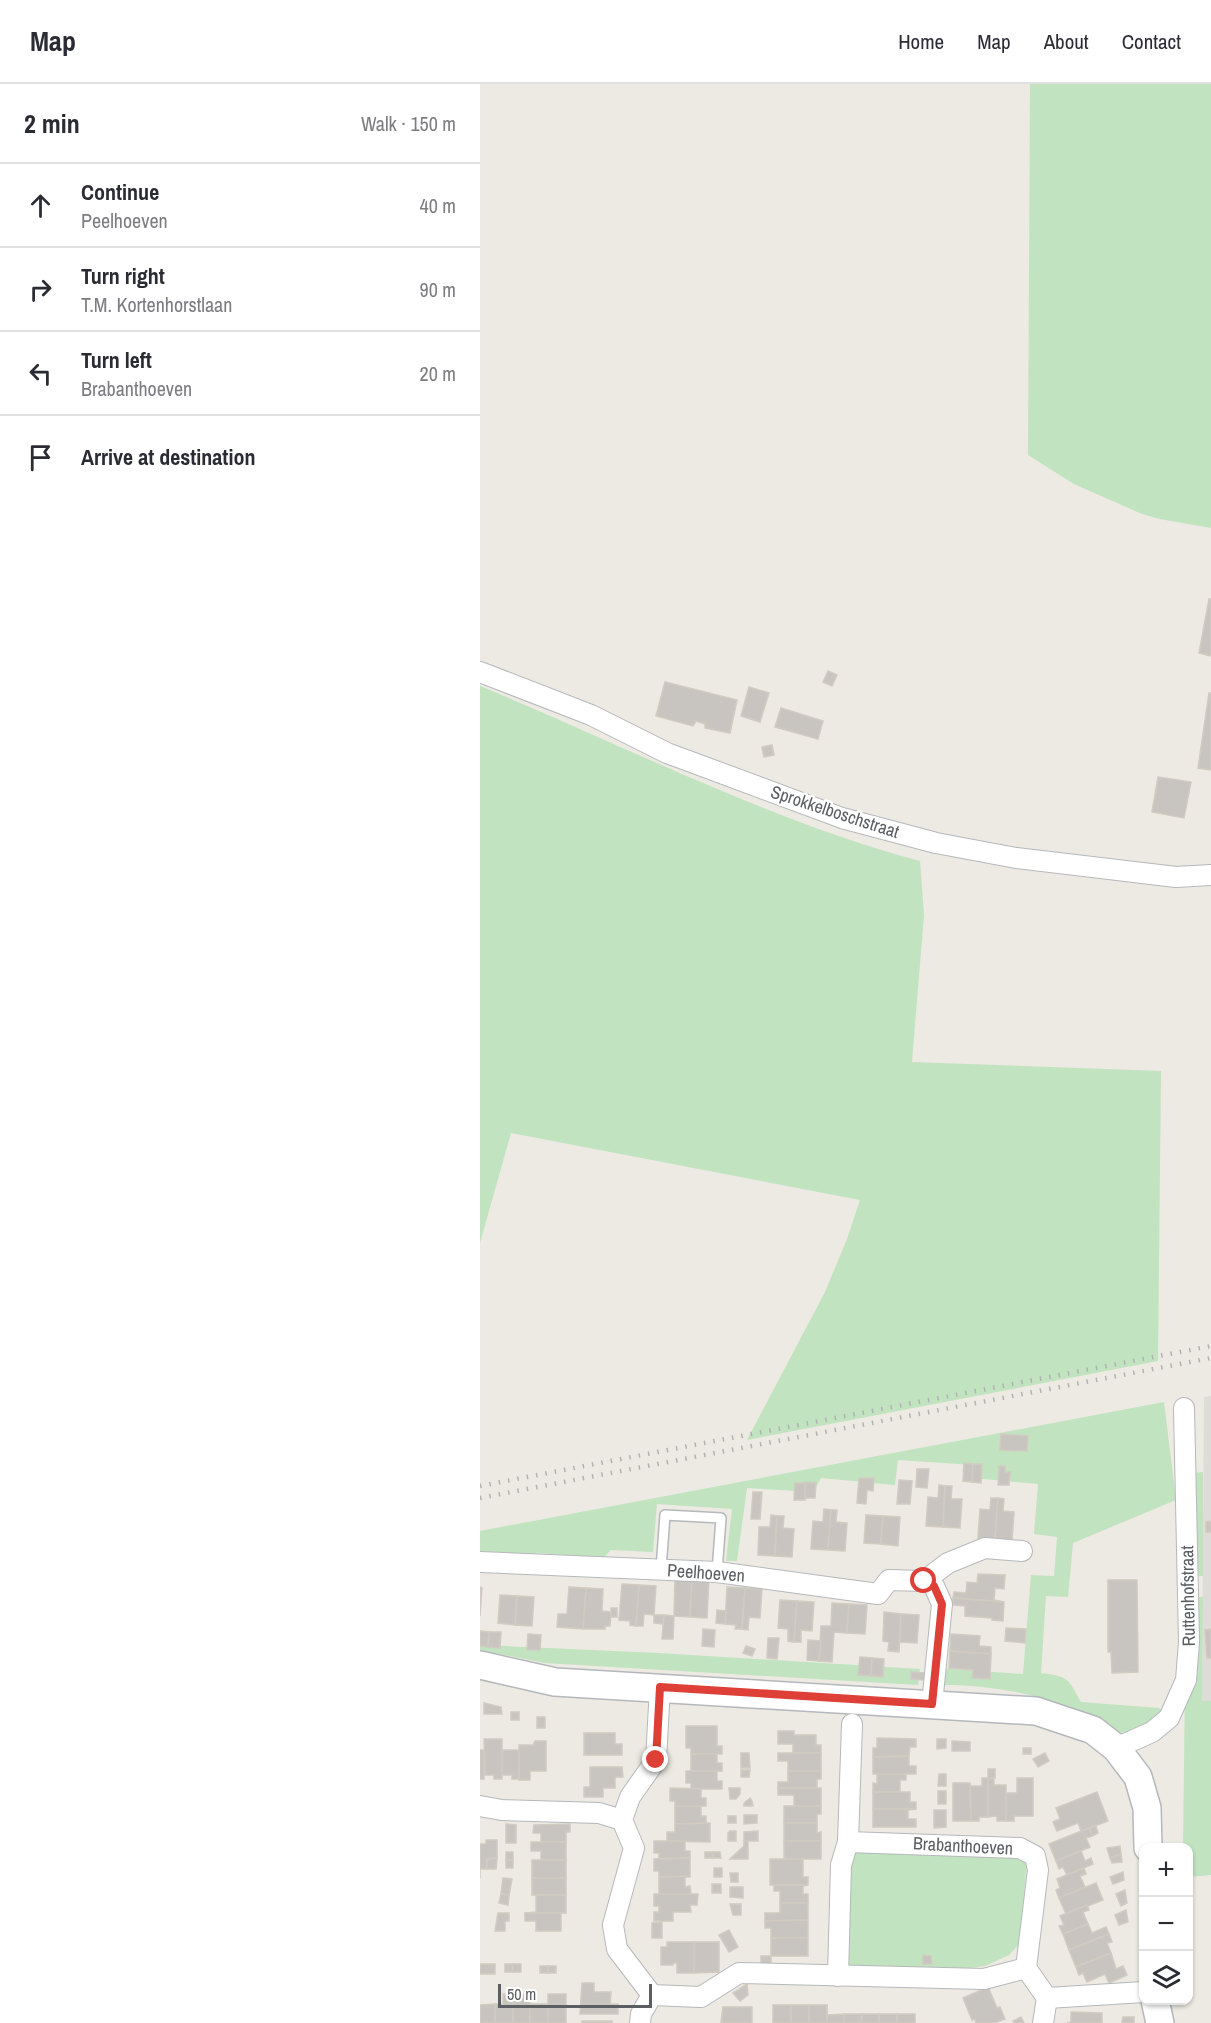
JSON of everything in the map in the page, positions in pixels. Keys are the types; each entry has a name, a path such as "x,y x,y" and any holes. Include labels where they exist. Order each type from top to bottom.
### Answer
{"street":[{"name":"Sprokkelboschstraat","path":"480,672 591,715 667,753 842,818 936,843 1016,858 1176,877 1211,875"},
{"name":"Ruttenhofstraat","path":"1116,1748 1152,1732 1169,1718 1186,1680 1189,1642 1184,1408"},
{"path":"932,1704 942,1604 934,1586 924,1581 948,1563 985,1548 1022,1551"},
{"name":"Peelhoeven","path":"480,1562 717,1572 878,1594 889,1580 924,1581"},
{"path":"480,1665 555,1682 1036,1711 1093,1730 1116,1748 1138,1777 1147,1808 1149,1843"},
{"path":"652,1995 617,1949 613,1925 634,1848 621,1820 630,1797 656,1760 660,1687"},
{"path":"838,1976 841,1866 848,1842 852,1724"},
{"path":"480,1806 502,1810 599,1813 621,1820"},
{"name":"Brabanthoeven","path":"848,1842 1020,1848 1035,1856 1038,1870 1026,1968"},
{"path":"652,1995 701,1997 739,1973 984,1979 1026,1968 1047,1998 1043,2023"},
{"path":"1047,1998 1139,1992"},
{"path":"640,2023 641,2014 652,1995"},
{"path":"1156,2005 1160,2023"}],"lane":[{"path":"661,1569 665,1515 721,1518 717,1572"}],"shaded area":[{"path":"1211,1396 1211,1701 1202,1702 1204,1397"}],"green space":[{"path":"1030,84 1211,84 1211,528 1142,514 1074,484 1028,455"},
{"path":"480,686 697,781 807,825 920,861 924,915 912,1062 1161,1071 1158,1361 747,1440 825,1292 860,1200 511,1133 480,1243"},
{"path":"1164,1402 1176,1500 1073,1543 1068,1597 1046,1596 1041,1673 1062,1677 1070,1683 1081,1702 1159,1708 1163,1712 1139,1734 1107,1729 1076,1709 1039,1697 988,1688 937,1685 938,1668 1023,1674 1031,1575 1054,1576 1057,1537 1034,1534 1038,1484 973,1478 973,1465 898,1460 895,1485 821,1478 813,1492 747,1488 737,1561 726,1561 732,1509 657,1504 653,1552 611,1550 604,1557 535,1553 530,1560 480,1559 480,1531"},
{"path":"1203,1472 1203,1576 1187,1576 1190,1473"},
{"path":"1186,1597 1203,1597 1202,1701 1211,1701 1211,1875 1193,1877 1193,1843 1183,1843"},
{"path":"480,1645 920,1669 918,1685 545,1663 480,1650"},
{"path":"888,1841 1027,1859 1020,1943 1009,1955 985,1966 961,1969 850,1967 845,1954 851,1843"}],"building":[{"path":"1209,599 1211,599 1211,656 1199,653"},
{"path":"828,671 837,675 832,686 823,682"},
{"path":"665,682 737,700 730,733 705,728 705,724 696,721 693,726 656,716"},
{"path":"749,687 769,693 760,722 741,716"},
{"path":"1209,693 1211,693 1211,770 1198,768"},
{"path":"781,708 823,721 818,739 775,727"},
{"path":"772,745 774,755 764,757 762,747"},
{"path":"1158,777 1191,782 1184,818 1152,812"},
{"path":"1001,1434 1028,1436 1027,1451 1000,1450"},
{"path":"964,1463 973,1464 972,1482 963,1481"},
{"path":"973,1464 982,1464 981,1483 972,1482"},
{"path":"999,1466 1005,1466 1005,1472 1010,1472 1009,1485 998,1485"},
{"path":"917,1469 929,1469 927,1488 916,1487"},
{"path":"859,1478 874,1478 873,1491 867,1490 866,1504 857,1503"},
{"path":"899,1480 912,1481 910,1504 897,1504"},
{"path":"806,1482 816,1483 815,1498 805,1498"},
{"path":"795,1483 805,1483 805,1500 794,1500"},
{"path":"939,1485 945,1486 943,1527 926,1526 928,1497 938,1498"},
{"path":"945,1486 952,1486 951,1499 962,1499 960,1528 943,1527"},
{"path":"753,1492 762,1492 760,1519 751,1519"},
{"path":"991,1498 998,1498 995,1539 978,1538 980,1509 990,1510"},
{"path":"998,1498 1004,1499 1003,1511 1014,1512 1012,1540 995,1539"},
{"path":"824,1509 831,1510 828,1550 811,1549 813,1521 823,1522"},
{"path":"831,1510 837,1510 836,1522 847,1523 845,1551 828,1550"},
{"path":"771,1515 777,1516 775,1556 758,1555 759,1527 770,1527"},
{"path":"866,1515 883,1516 881,1544 864,1543"},
{"path":"777,1516 784,1516 783,1528 794,1529 792,1557 775,1556"},
{"path":"883,1516 900,1517 898,1546 881,1544"},
{"path":"1211,1521 1211,1532 1206,1532 1206,1522"},
{"path":"978,1574 1005,1575 1004,1589 995,1588 994,1600 1004,1602 953,1598 954,1592 966,1593 967,1582 977,1583"},
{"path":"675,1575 692,1576 690,1617 674,1616"},
{"path":"692,1576 709,1577 707,1618 690,1617"},
{"path":"1108,1580 1137,1580 1138,1672 1112,1673 1111,1652 1108,1652"},
{"path":"622,1584 639,1585 636,1626 630,1625 630,1621 619,1620"},
{"path":"639,1585 656,1586 654,1615 644,1614 643,1626 636,1626"},
{"path":"480,1587 482,1588 480,1616"},
{"path":"569,1587 586,1588 583,1629 557,1627 558,1614 567,1614"},
{"path":"727,1587 745,1588 742,1629 735,1629 736,1625 725,1624"},
{"path":"586,1588 603,1589 602,1611 611,1612 610,1626 605,1626 605,1629 583,1629"},
{"path":"745,1588 762,1589 760,1618 749,1617 748,1630 742,1629"},
{"path":"500,1595 517,1596 515,1625 498,1623"},
{"path":"517,1596 534,1597 532,1626 515,1625"},
{"path":"953,1598 1004,1602 1003,1621 965,1616 965,1606 953,1605"},
{"path":"780,1600 797,1601 794,1642 788,1641 788,1629 778,1628"},
{"path":"797,1601 814,1602 812,1631 801,1630 801,1642 794,1642"},
{"path":"832,1603 849,1604 847,1633 834,1632 832,1662 819,1661 821,1626 831,1626"},
{"path":"849,1604 867,1605 865,1634 847,1633"},
{"path":"611,1608 617,1608 617,1617 611,1617"},
{"path":"717,1610 726,1611 725,1624 716,1623"},
{"path":"884,1612 901,1614 899,1652 888,1651 889,1642 883,1641"},
{"path":"901,1614 919,1615 917,1643 900,1642"},
{"path":"654,1615 664,1615 663,1624 654,1623"},
{"path":"664,1615 674,1616 673,1639 662,1639"},
{"path":"1006,1628 1026,1629 1025,1643 1005,1641"},
{"path":"703,1629 715,1630 714,1647 702,1646"},
{"path":"1211,1629 1211,1658 1207,1658 1205,1630"},
{"path":"480,1631 489,1632 488,1647 480,1646"},
{"path":"489,1632 501,1632 500,1648 488,1647"},
{"path":"528,1634 541,1635 540,1650 527,1650"},
{"path":"951,1634 980,1636 979,1646 991,1647 991,1654 950,1651"},
{"path":"768,1638 779,1638 777,1659 767,1658"},
{"path":"808,1640 821,1641 819,1661 807,1660"},
{"path":"746,1646 755,1649 752,1656 743,1653"},
{"path":"950,1651 991,1654 990,1679 972,1678 973,1670 949,1668"},
{"path":"860,1657 872,1658 871,1676 858,1675"},
{"path":"872,1658 884,1659 883,1677 871,1676"},
{"path":"911,1672 924,1673 924,1680 911,1679"},
{"path":"484,1703 501,1707 502,1714 484,1714"},
{"path":"511,1712 519,1712 519,1720 511,1720"},
{"path":"537,1717 545,1717 545,1728 537,1728"},
{"path":"686,1726 717,1726 717,1746 722,1746 722,1754 691,1754 691,1748 686,1748"},
{"path":"778,1731 794,1731 794,1735 816,1735 816,1745 821,1745 821,1753 793,1753 793,1744 778,1744"},
{"path":"584,1733 615,1733 615,1744 622,1744 622,1755 584,1755"},
{"path":"877,1738 916,1739 916,1747 910,1747 909,1756 873,1757 873,1748 877,1748"},
{"path":"484,1739 502,1739 502,1779 494,1779 494,1775 485,1775"},
{"path":"937,1739 946,1739 946,1748 937,1749"},
{"path":"535,1741 546,1741 546,1771 530,1771 530,1780 519,1780 519,1745 533,1745"},
{"path":"952,1741 970,1742 970,1751 952,1751"},
{"path":"1023,1748 1031,1748 1031,1754 1023,1754"},
{"path":"480,1750 484,1750 484,1779 480,1779"},
{"path":"502,1750 519,1750 519,1779 512,1779 512,1775 502,1775"},
{"path":"741,1753 749,1753 750,1768 741,1768"},
{"path":"778,1753 821,1753 821,1771 788,1771 788,1761 778,1761"},
{"path":"1045,1753 1049,1761 1038,1767 1033,1759"},
{"path":"691,1754 717,1754 717,1763 722,1763 722,1771 691,1772"},
{"path":"909,1756 909,1766 916,1766 916,1774 873,1774 873,1757"},
{"path":"590,1767 622,1767 623,1777 615,1777 615,1788 603,1788 603,1797 584,1797 584,1787 590,1787"},
{"path":"988,1769 995,1769 995,1778 988,1778"},
{"path":"741,1770 750,1770 749,1777 741,1777"},
{"path":"686,1771 717,1771 717,1781 722,1781 722,1789 691,1789 691,1783 686,1783"},
{"path":"788,1771 821,1771 821,1779 817,1779 817,1788 778,1788 778,1782 788,1782"},
{"path":"877,1774 906,1774 906,1780 900,1780 900,1792 873,1792 873,1783 877,1784"},
{"path":"939,1774 946,1774 946,1786 938,1786"},
{"path":"982,1778 988,1778 988,1817 979,1817 979,1821 971,1821 970,1786 982,1786"},
{"path":"988,1778 994,1778 994,1785 1006,1785 1006,1821 997,1821 997,1816 988,1817"},
{"path":"1017,1778 1033,1778 1033,1816 1014,1816 1014,1821 1006,1821 1006,1793 1017,1793"},
{"path":"953,1783 970,1783 971,1821 953,1821"},
{"path":"670,1788 701,1789 701,1798 706,1798 706,1806 675,1806 675,1801 670,1801"},
{"path":"729,1788 740,1788 740,1794 736,1799 730,1799"},
{"path":"778,1788 821,1788 821,1806 794,1806 794,1795 778,1795"},
{"path":"938,1791 946,1791 946,1804 938,1804"},
{"path":"873,1792 910,1792 910,1802 916,1802 916,1809 873,1809"},
{"path":"1097,1792 1108,1821 1081,1831 1078,1823 1057,1831 1053,1822 1060,1819 1056,1808"},
{"path":"750,1798 753,1806 744,1806 744,1803"},
{"path":"675,1806 701,1806 701,1816 706,1816 706,1823 675,1824"},
{"path":"784,1806 821,1806 821,1814 817,1814 817,1823 784,1823"},
{"path":"873,1809 916,1809 908,1810 908,1819 916,1819 916,1827 873,1827"},
{"path":"934,1810 946,1810 946,1827 934,1828"},
{"path":"744,1815 757,1815 757,1823 744,1824"},
{"path":"728,1816 736,1816 736,1823 728,1823"},
{"path":"710,1823 710,1842 667,1841 667,1832 675,1832 675,1824"},
{"path":"784,1823 817,1823 817,1833 821,1832 821,1841 784,1841"},
{"path":"506,1824 516,1825 516,1843 506,1843"},
{"path":"570,1824 570,1832 566,1832 566,1842 541,1842 541,1833 533,1833 534,1825"},
{"path":"1096,1826 1098,1833 1092,1836 1089,1828"},
{"path":"1089,1828 1092,1836 1086,1838 1090,1847 1056,1861 1049,1844"},
{"path":"730,1831 736,1831 736,1841 728,1841"},
{"path":"758,1831 758,1841 744,1841 744,1832"},
{"path":"486,1840 497,1840 497,1858 487,1859 487,1869 480,1869 480,1844 486,1844"},
{"path":"654,1841 685,1841 685,1851 690,1851 690,1858 659,1859 659,1853 654,1853"},
{"path":"744,1841 748,1841 748,1859 730,1859 744,1846"},
{"path":"784,1841 821,1841 821,1859 784,1859"},
{"path":"531,1842 566,1842 566,1860 541,1860 541,1851 531,1851"},
{"path":"1120,1846 1121,1854 1110,1858 1107,1848"},
{"path":"1081,1851 1085,1861 1091,1858 1093,1864 1067,1875 1063,1867 1059,1869 1056,1861"},
{"path":"506,1852 513,1852 513,1860 506,1860"},
{"path":"705,1852 713,1852 713,1858 705,1858"},
{"path":"713,1852 720,1852 721,1858 713,1858"},
{"path":"1121,1854 1122,1862 1112,1863 1110,1858"},
{"path":"497,1858 496,1869 487,1869 487,1859"},
{"path":"690,1858 690,1877 659,1877 659,1871 654,1871 654,1859"},
{"path":"770,1859 803,1859 803,1877 808,1877 808,1885 770,1885"},
{"path":"506,1860 513,1860 513,1868 506,1868"},
{"path":"532,1860 566,1860 566,1878 532,1878"},
{"path":"714,1868 722,1868 722,1877 714,1877"},
{"path":"1084,1868 1086,1874 1080,1876 1085,1887 1059,1898 1056,1890 1060,1888 1057,1879"},
{"path":"1123,1872 1124,1880 1113,1884 1110,1877"},
{"path":"730,1873 738,1873 738,1882 731,1882"},
{"path":"685,1876 685,1887 690,1886 691,1894 659,1894 659,1877"},
{"path":"503,1878 512,1879 509,1895 501,1894"},
{"path":"532,1878 566,1878 566,1895 532,1895"},
{"path":"1096,1883 1103,1900 1066,1914 1059,1898"},
{"path":"712,1884 721,1884 721,1893 712,1893"},
{"path":"774,1885 808,1885 803,1886 803,1894 808,1894 808,1903 780,1903 780,1891 774,1891"},
{"path":"730,1887 743,1887 743,1898 730,1897"},
{"path":"1125,1890 1127,1903 1121,1906 1116,1894"},
{"path":"501,1894 509,1895 508,1905 499,1903"},
{"path":"654,1894 698,1894 697,1905 690,1905 691,1912 673,1912 673,1921 654,1921 654,1912 659,1912 659,1906 654,1906"},
{"path":"536,1895 566,1895 566,1913 525,1913 536,1912"},
{"path":"780,1903 808,1903 808,1920 765,1921 765,1913 780,1913"},
{"path":"730,1904 741,1904 741,1915 733,1915"},
{"path":"1087,1905 1089,1910 1083,1912 1088,1924 1063,1934 1059,1926 1064,1925 1060,1916"},
{"path":"1126,1910 1128,1922 1119,1925 1115,1915"},
{"path":"498,1913 509,1913 509,1921 505,1921 505,1931 495,1931"},
{"path":"525,1913 561,1913 561,1931 536,1931 536,1921 525,1921"},
{"path":"808,1920 808,1938 771,1938 771,1928 765,1928 765,1921"},
{"path":"662,1922 662,1938 652,1938 652,1923"},
{"path":"1088,1924 1092,1933 1106,1927 1109,1934 1069,1950 1063,1934"},
{"path":"729,1930 738,1947 729,1952 719,1935"},
{"path":"1109,1934 1112,1942 1107,1943 1111,1953 1076,1967 1069,1950"},
{"path":"771,1938 808,1938 808,1956 771,1956"},
{"path":"667,1942 694,1942 694,1973 677,1973 677,1963 661,1965 661,1947 667,1947"},
{"path":"694,1942 719,1942 719,1972 694,1973"},
{"path":"1111,1953 1116,1969 1123,1966 1127,1975 1109,1983 1105,1974 1087,1982 1083,1973 1079,1975 1076,1967"},
{"path":"923,1955 931,1956 932,1964 923,1964"},
{"path":"761,1956 771,1956 771,1963 761,1963"},
{"path":"480,1964 495,1964 495,1974 480,1974"},
{"path":"505,1964 513,1964 513,1972 505,1972"},
{"path":"513,1964 521,1964 521,1972 513,1972"},
{"path":"540,1966 548,1966 548,1973 540,1973"},
{"path":"548,1966 556,1966 556,1973 548,1973"},
{"path":"582,1983 594,1983 594,1992 611,1992 610,2004 618,2004 618,2014 580,2014"},
{"path":"747,1984 748,1995 740,2001 733,1993"},
{"path":"988,1987 997,2008 1000,2007 1005,2019 994,2023 976,2023 975,2019 972,2020 963,1998"},
{"path":"503,1994 513,1994 513,2023 495,2023 495,2004 503,2004"},
{"path":"513,1994 530,1994 530,2023 513,2023"},
{"path":"548,1994 566,1994 566,2023 548,2023"},
{"path":"495,2004 495,2023 480,2023 480,2005"},
{"path":"530,2004 548,2004 548,2023 530,2023"},
{"path":"773,2005 791,2005 791,2023 773,2023"},
{"path":"791,2005 809,2005 809,2023 791,2023"},
{"path":"809,2005 827,2005 827,2023 809,2023"},
{"path":"723,2007 752,2007 752,2023 721,2023"},
{"path":"1071,2012 1102,2013 1102,2023 1067,2023 1071,2022"},
{"path":"844,2014 844,2023 827,2023 827,2015"},
{"path":"844,2014 862,2014 861,2023 844,2023"},
{"path":"862,2014 879,2014 879,2023 861,2023"},
{"path":"879,2014 897,2014 897,2023 879,2023"},
{"path":"897,2014 915,2014 915,2023 897,2023"},
{"path":"1021,2017 1024,2023 1014,2023 1013,2021"},
{"path":"1123,2017 1134,2017 1134,2023 1122,2023"},
{"path":"582,2021 612,2021 612,2023 582,2023"}],"railway":[{"path":"480,1486 1211,1346"},
{"path":"480,1498 1211,1358"}],"route":[{"path":"656,1760 660,1687 932,1704 942,1604 934,1586 924,1581"}]}
